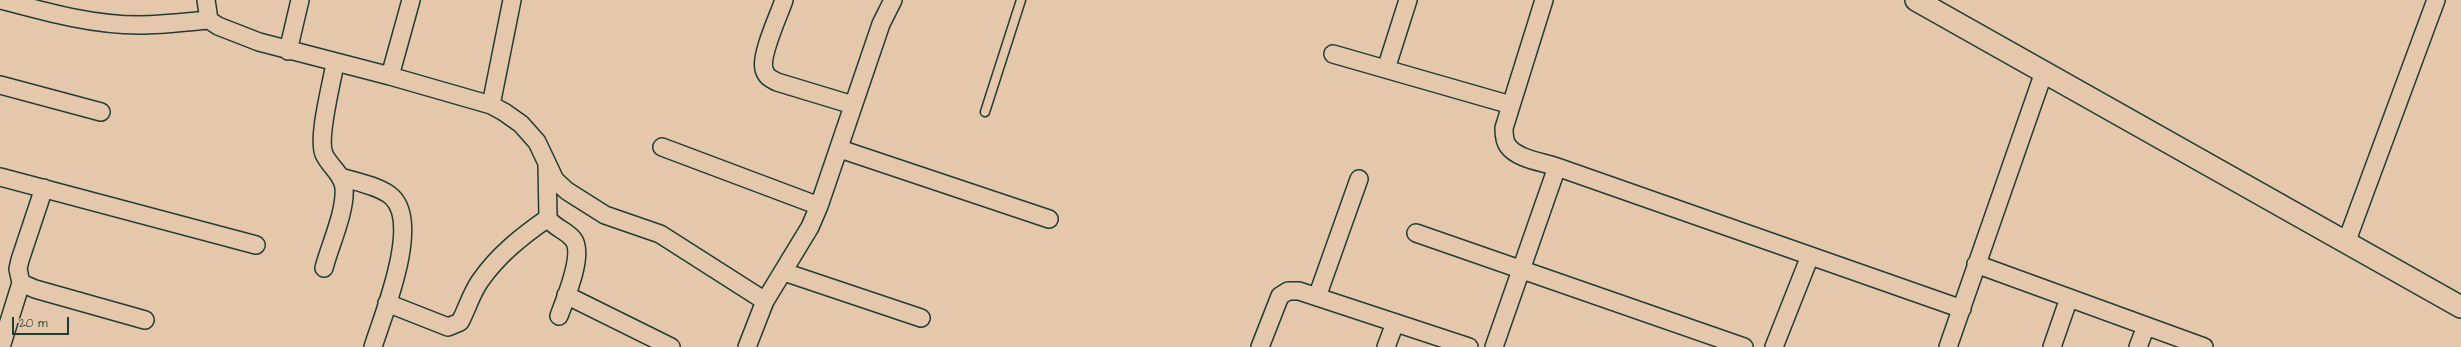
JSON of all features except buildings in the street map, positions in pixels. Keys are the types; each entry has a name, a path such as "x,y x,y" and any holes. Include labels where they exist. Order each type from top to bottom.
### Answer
{"street":[{"path":"1,0 58,15 104,22 138,25 209,20 229,31 288,51 390,76 491,105 521,124 537,142 556,180 585,203 605,215 660,234 765,301"},
{"path":"206,0 209,20"},
{"path":"288,51 300,0"},
{"path":"390,76 410,0"},
{"path":"491,105 512,0"},
{"path":"784,0 765,55 764,68 767,77 777,82 853,105"},
{"path":"747,347 765,301 810,227 819,206 840,149 853,105 881,24 893,0"},
{"path":"1386,69 1408,0"},
{"path":"1544,0 1504,128 1508,146 1518,154 1962,309"},
{"path":"1916,0 2461,307"},
{"path":"2346,243 2436,0"},
{"path":"1333,54 1511,105"},
{"path":"324,268 344,200 344,187 341,177 324,153 322,140 335,63"},
{"path":"1948,347 2044,72"},
{"path":"0,85 101,112"},
{"path":"662,147 819,206"},
{"path":"840,149 1049,218"},
{"path":"547,164 548,218 552,223 572,238 578,251 560,316"},
{"path":"1494,347 1557,167"},
{"path":"0,177 256,245"},
{"path":"341,177 391,196 398,204 403,231 402,251 373,347"},
{"path":"1317,297 1360,178"},
{"path":"1,347 21,283 18,269 20,260 44,188"},
{"path":"387,303 441,324 454,326 460,322 474,292 489,270 520,237 548,218"},
{"path":"1416,233 1744,347"},
{"path":"1774,347 1810,256"},
{"path":"1976,264 2204,347"},
{"path":"784,272 921,318"},
{"path":"21,283 35,289 144,320"},
{"path":"1260,347 1280,296 1288,291 1299,291 1469,347"},
{"path":"566,295 671,347"},
{"path":"2052,347 2070,298"},
{"path":"1386,347 1395,323"},
{"path":"2138,347 2146,326"}],"lane":[{"path":"984,112 1021,0"}]}
